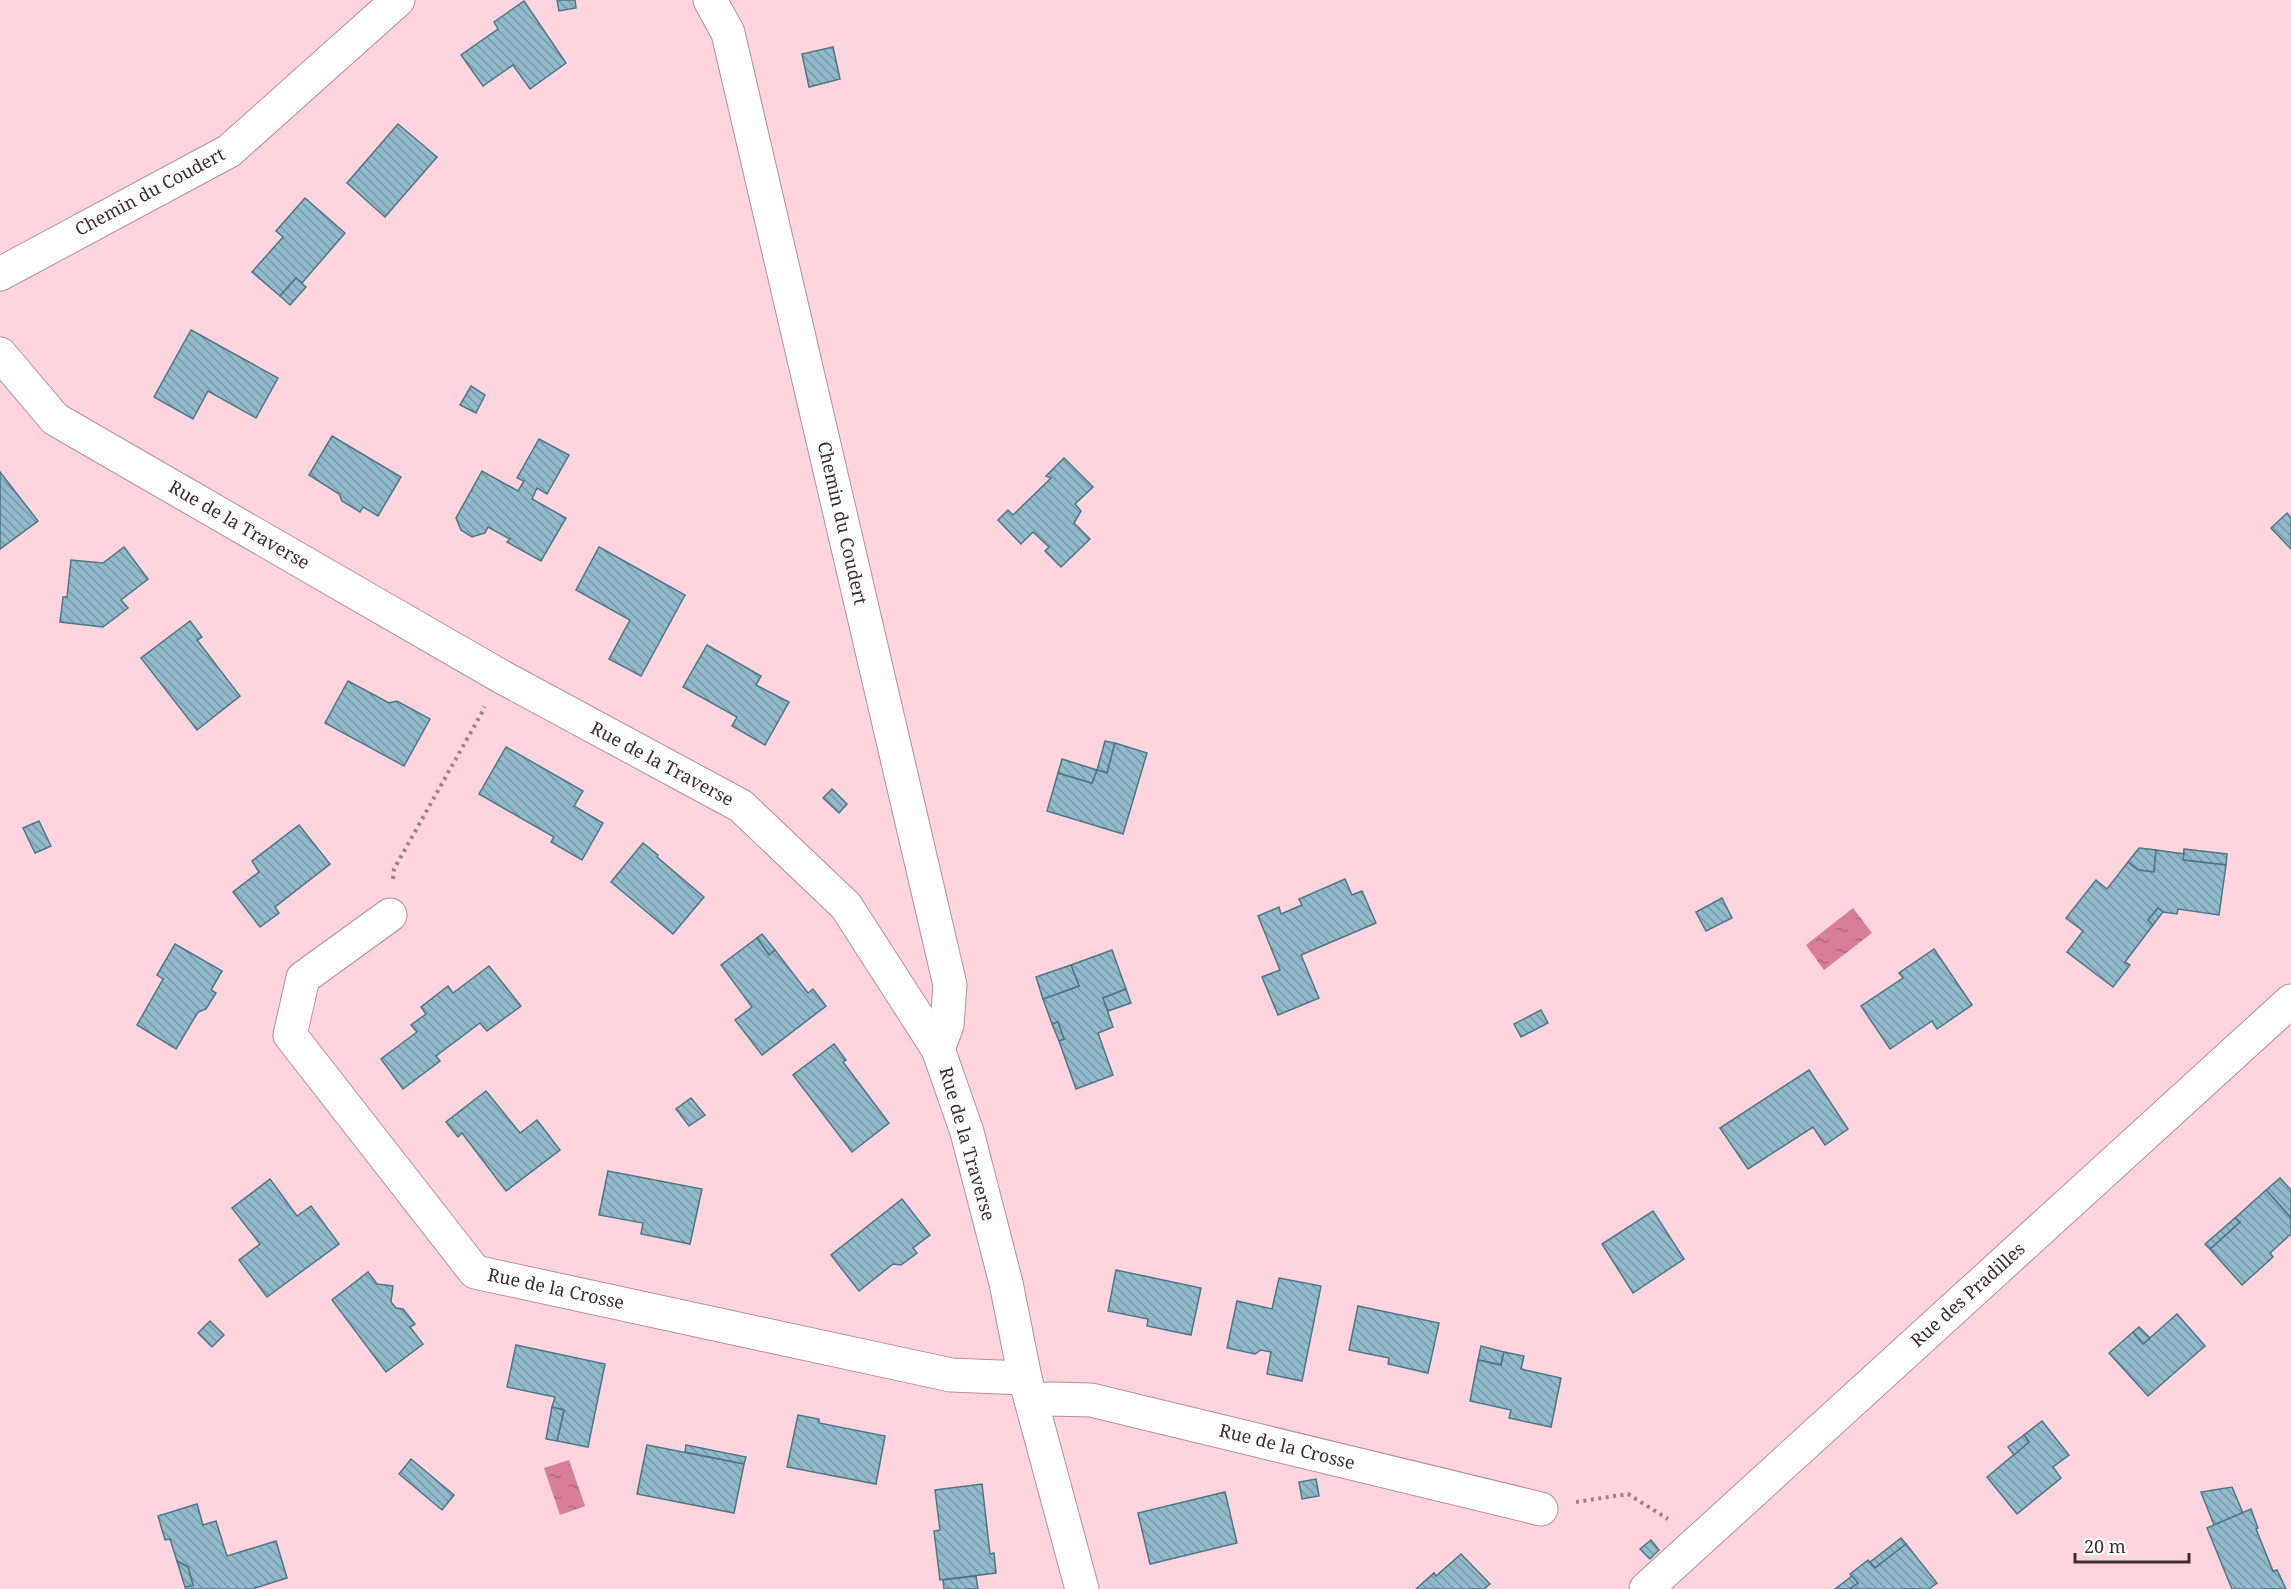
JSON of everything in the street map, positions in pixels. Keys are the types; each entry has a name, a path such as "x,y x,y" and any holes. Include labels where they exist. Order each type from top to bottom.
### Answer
{"street":[{"name":"Chemin du Coudert","path":"0,274 229,151 398,0"},
{"name":"Chemin du Coudert","path":"711,0 728,33 950,985 947,1025 938,1049"},
{"name":"Rue de la Traverse","path":"0,354 56,419 502,677 741,806 846,906 938,1049 967,1132 1006,1283 1028,1390 1082,1589"},
{"name":"Rue de la Crosse","path":"390,915 303,978 290,1035 475,1272 1028,1390 1050,1399 1091,1400 1541,1509"},
{"name":"Rue des Pradilles","path":"1646,1589 2291,1001"}],"path":[{"path":"390,915 394,869 502,677"},
{"path":"1541,1509 1628,1494 1666,1516 1695,1544"}],"water":[{"path":"1853,908 1872,933 1824,970 1806,945"},
{"path":"569,1460 585,1506 560,1515 544,1468"}],"building":[{"path":"557,0 575,0 576,8 559,11"},
{"path":"524,1 566,63 530,89 513,65 483,86 461,55 498,29 494,22"},
{"path":"833,47 840,79 809,87 802,54"},
{"path":"398,124 437,157 385,217 347,183"},
{"path":"305,198 345,233 302,283 296,278 280,296 252,272 283,237 276,231"},
{"path":"296,278 306,287 290,305 280,296"},
{"path":"191,330 278,378 256,418 208,391 193,419 154,397"},
{"path":"471,386 485,395 476,413 460,405"},
{"path":"332,436 401,477 378,516 363,507 360,512 342,501 339,494 309,475"},
{"path":"539,439 569,455 547,494 537,488 532,499 566,518 541,561 507,542 510,539 488,527 485,533 472,537 461,530 456,518 482,471 518,491 524,481 517,478"},
{"path":"1064,458 1093,487 1075,504 1081,511 1074,523 1090,539 1061,567 1045,551 1049,547 1033,532 1021,544 998,520 1008,510 1013,515 1051,478 1046,476"},
{"path":"0,472 38,521 0,549"},
{"path":"2287,513 2291,518 2291,549 2271,528"},
{"path":"124,547 148,579 121,600 128,608 103,627 60,622 63,597 67,597 71,560 103,563"},
{"path":"599,547 685,595 641,676 609,659 630,620 576,590"},
{"path":"190,621 202,637 197,640 240,696 197,730 141,658"},
{"path":"707,645 761,676 756,685 789,702 765,745 732,726 737,717 683,687"},
{"path":"348,681 389,703 397,701 430,719 404,766 325,723"},
{"path":"1105,741 1115,743 1107,773 1097,770"},
{"path":"1115,743 1147,753 1123,834 1047,811 1058,773 1092,783 1097,770 1107,773"},
{"path":"506,747 583,791 574,806 603,823 582,860 551,842 554,837 479,794"},
{"path":"1062,759 1097,770 1092,783 1058,773"},
{"path":"832,789 847,804 839,813 823,798"},
{"path":"39,821 51,846 35,853 23,828"},
{"path":"299,825 330,864 275,907 279,913 260,927 233,892 259,872 252,861"},
{"path":"643,843 704,897 673,934 611,882"},
{"path":"2139,848 2156,850 2154,872 2138,870 2128,862"},
{"path":"2184,849 2227,854 2226,865 2183,860"},
{"path":"2156,850 2184,854 2183,860 2226,865 2219,915 2178,909 2177,914 2163,912 2158,908 2148,920 2153,925 2125,962 2130,965 2113,987 2067,952 2083,931 2066,918 2096,880 2107,889 2128,862 2138,870 2154,872"},
{"path":"1345,879 1352,895 1362,891 1376,923 1301,955 1319,998 1278,1015 1262,977 1280,970 1258,916 1279,907 1281,914 1302,905 1299,899"},
{"path":"1722,898 1732,918 1706,931 1696,912"},
{"path":"2158,908 2163,912 2153,925 2148,920"},
{"path":"762,934 775,950 769,955 757,938"},
{"path":"757,938 769,955 775,950 808,993 813,989 826,1006 762,1055 735,1020 752,1007 721,965"},
{"path":"175,944 222,971 211,990 216,993 206,1009 198,1012 176,1049 137,1025 163,979 157,975"},
{"path":"1934,949 1972,1005 1937,1029 1932,1021 1890,1049 1861,1006 1903,978 1899,973"},
{"path":"1112,950 1126,989 1103,998 1113,1027 1098,1033 1113,1075 1076,1089 1059,1041 1064,1039 1058,1022 1052,1024 1043,999 1079,986 1071,965"},
{"path":"1071,965 1079,986 1043,999 1036,977"},
{"path":"489,966 521,1006 487,1031 480,1023 436,1056 440,1061 403,1089 381,1059 417,1032 411,1025 426,1014 421,1007 448,986 453,993"},
{"path":"1126,989 1131,1003 1108,1011 1103,998"},
{"path":"1541,1010 1548,1023 1521,1037 1514,1024"},
{"path":"1058,1022 1064,1039 1059,1041 1052,1024"},
{"path":"834,1044 846,1060 843,1062 889,1123 852,1152 793,1075"},
{"path":"1809,1070 1848,1129 1825,1145 1813,1127 1748,1169 1720,1128"},
{"path":"486,1091 520,1133 537,1120 560,1150 506,1191 462,1133 458,1137 446,1122"},
{"path":"691,1098 705,1115 689,1126 676,1109"},
{"path":"608,1171 702,1189 690,1244 641,1234 643,1223 599,1215"},
{"path":"2280,1178 2291,1190 2291,1218 2266,1190"},
{"path":"270,1179 297,1216 311,1206 339,1244 267,1297 239,1260 260,1244 232,1208"},
{"path":"2266,1190 2291,1218 2291,1234 2270,1253 2273,1257 2242,1285 2210,1249 2240,1222 2235,1218"},
{"path":"902,1199 930,1235 913,1248 917,1253 901,1265 893,1264 859,1291 831,1255"},
{"path":"1653,1211 1684,1259 1633,1293 1602,1244"},
{"path":"2235,1218 2240,1222 2210,1249 2205,1244"},
{"path":"1116,1270 1201,1288 1191,1335 1147,1326 1148,1319 1108,1311"},
{"path":"368,1272 377,1284 393,1286 391,1302 396,1308 403,1309 415,1324 410,1327 423,1344 386,1372 332,1300"},
{"path":"1279,1278 1321,1286 1302,1381 1267,1374 1271,1352 1261,1350 1255,1354 1227,1348 1237,1301 1272,1309"},
{"path":"1358,1306 1439,1323 1428,1373 1388,1364 1389,1358 1349,1350"},
{"path":"2177,1314 2205,1346 2148,1396 2109,1353 2133,1332 2143,1344"},
{"path":"210,1321 224,1335 212,1347 198,1333"},
{"path":"2139,1327 2150,1338 2143,1344 2133,1332"},
{"path":"516,1345 605,1364 588,1447 557,1441 564,1410 552,1407 555,1397 507,1387"},
{"path":"1481,1346 1504,1352 1501,1365 1478,1360"},
{"path":"1504,1352 1524,1356 1521,1369 1561,1378 1551,1427 1509,1418 1511,1410 1470,1401 1478,1360 1501,1365"},
{"path":"552,1407 564,1410 557,1441 546,1439"},
{"path":"798,1415 819,1419 819,1423 885,1436 876,1484 787,1467"},
{"path":"2042,1421 2069,1455 2053,1467 2061,1478 2017,1514 1987,1477 2029,1442 2024,1435"},
{"path":"2024,1435 2029,1442 2014,1455 2008,1447"},
{"path":"647,1445 744,1464 734,1513 637,1494"},
{"path":"686,1445 746,1457 744,1464 685,1452"},
{"path":"411,1459 454,1495 442,1510 399,1474"},
{"path":"1316,1479 1319,1496 1302,1499 1299,1482"},
{"path":"982,1484 990,1554 994,1553 996,1573 940,1580 934,1531 940,1530 935,1490"},
{"path":"2232,1487 2243,1513 2214,1525 2201,1492"},
{"path":"1225,1492 1237,1543 1150,1564 1138,1513"},
{"path":"197,1504 203,1525 216,1521 227,1556 276,1541 287,1578 252,1589 186,1589 185,1587 193,1585 188,1567 177,1561 170,1539 165,1540 158,1516"},
{"path":"2251,1509 2258,1528 2256,1529 2273,1571 2277,1570 2286,1589 2232,1589 2207,1528"},
{"path":"1901,1538 1906,1544 1875,1568 1870,1562"},
{"path":"1651,1540 1659,1550 1650,1559 1640,1549"},
{"path":"1906,1544 1937,1583 1929,1589 1849,1589 1858,1583 1850,1574 1868,1560 1875,1568"},
{"path":"1461,1554 1490,1584 1484,1589 1416,1589 1434,1573 1436,1576"},
{"path":"177,1561 188,1567 193,1585 185,1587"},
{"path":"976,1576 978,1589 944,1589 943,1580"},
{"path":"1852,1576 1858,1583 1849,1589 1835,1589"}]}
